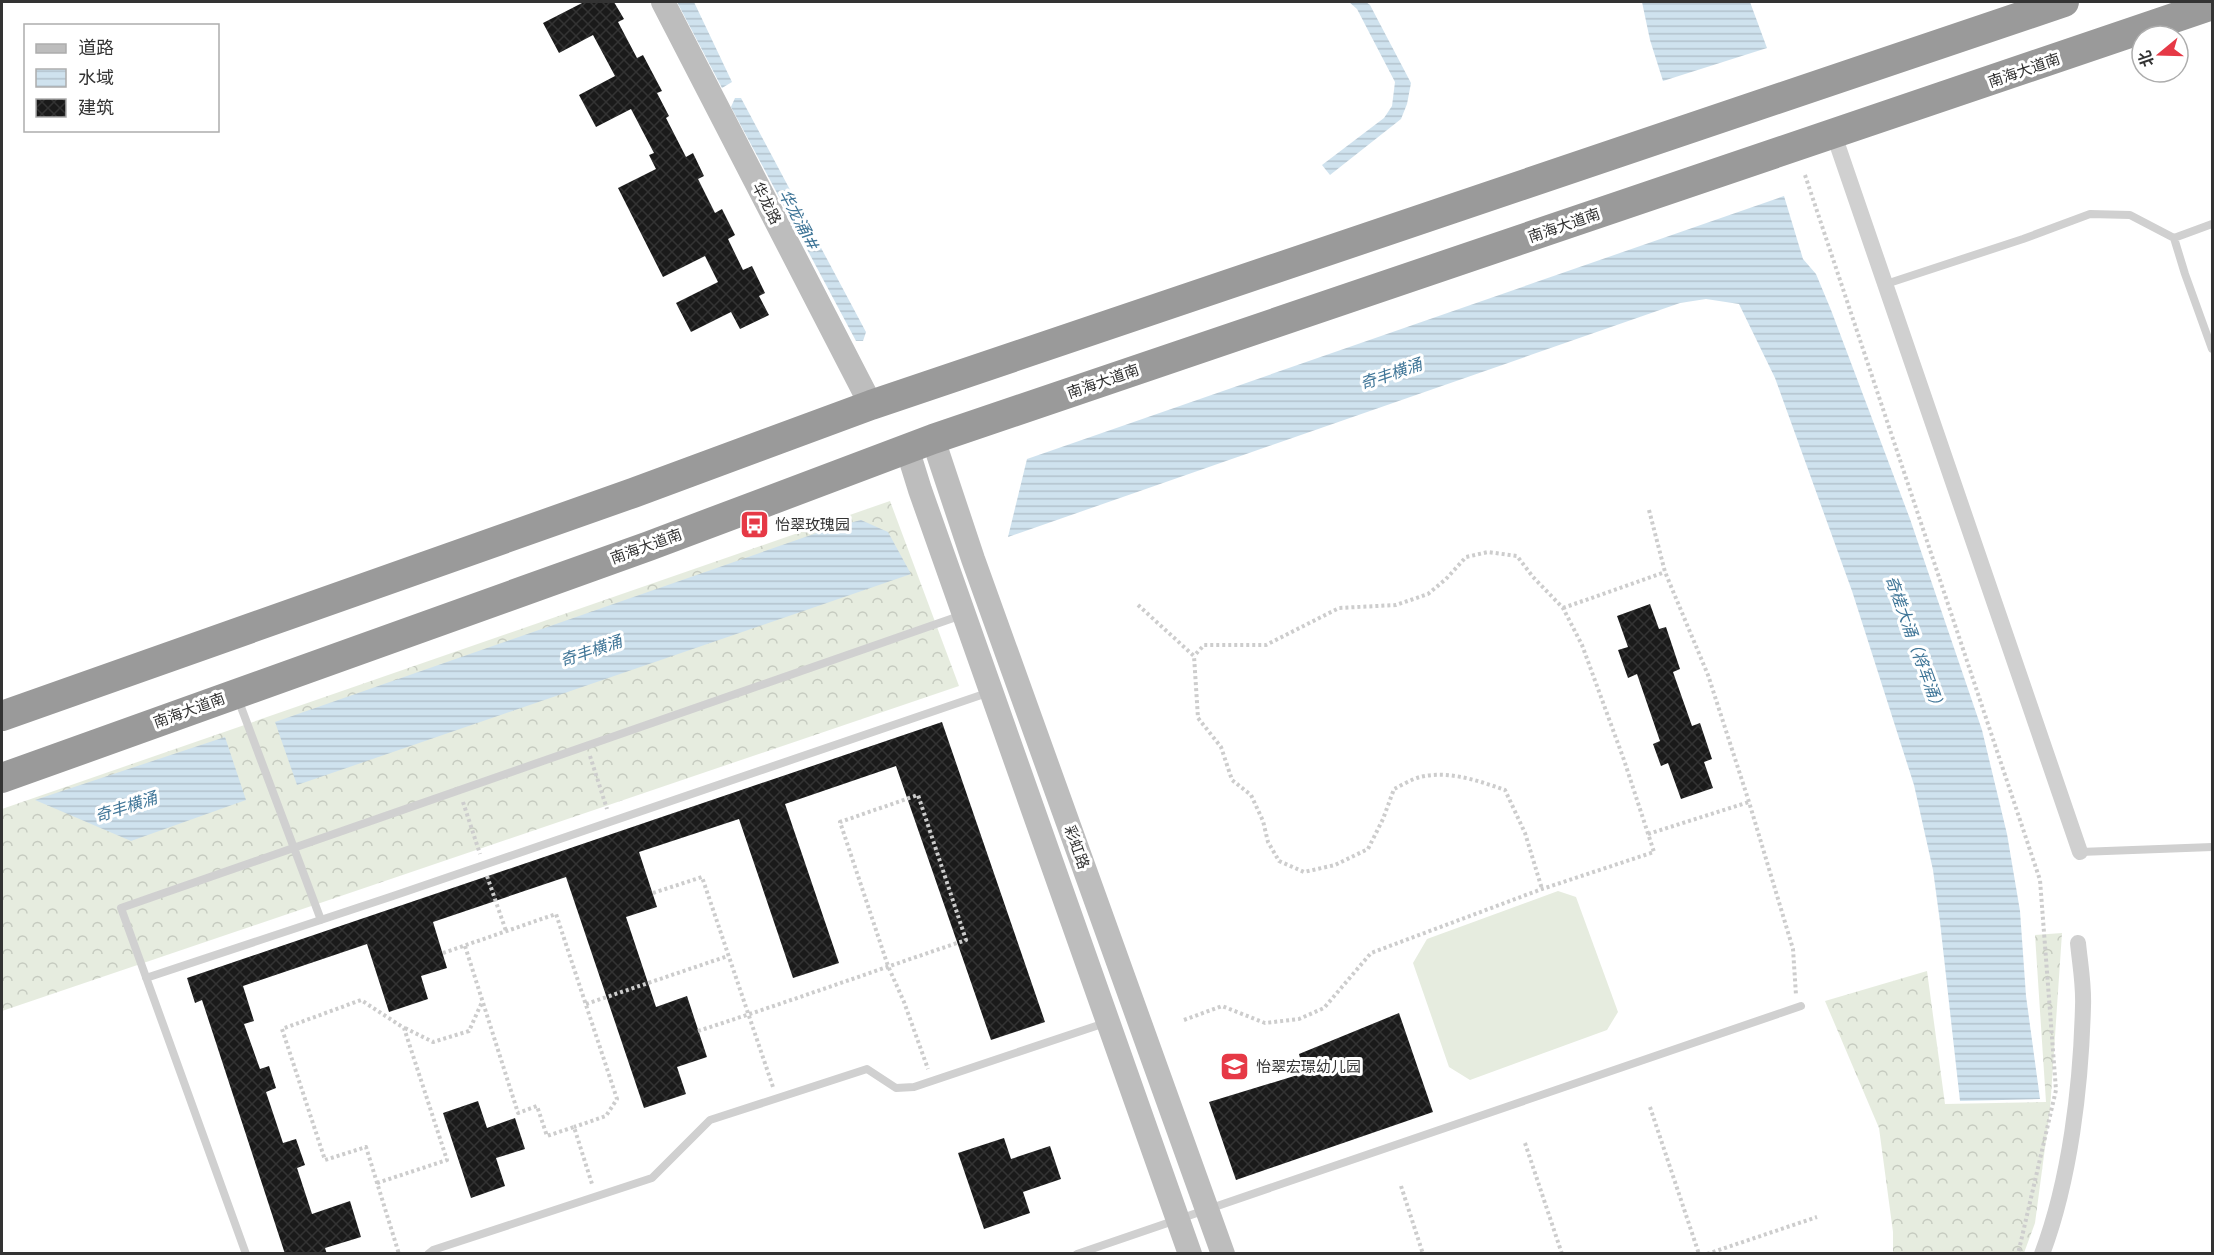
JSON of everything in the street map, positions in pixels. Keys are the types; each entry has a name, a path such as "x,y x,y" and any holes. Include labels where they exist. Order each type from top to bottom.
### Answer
{"highway":[{"path":"2,716 633,493 871,405 2064,2"},
{"name":"南海大道南","path":"2,778 649,546 920,444 2212,5"},
{"path":"2,787 31,767"}],"street":[{"name":"华龙路","path":"663,2 871,405"},
{"path":"1834,135 2080,852"},
{"name":"彩虹路","path":"920,444 945,480 1223,1254"},
{"name":"彩虹路","path":"920,444 920,490 950,569 1190,1254"},
{"path":"2042,1254 2052,1228 2074,1130 2083,1005 2078,943"}],"lane":[{"path":"1886,284 2023,239 2090,214 2130,215 2174,238 2212,350"},
{"path":"2174,238 2212,224"},
{"path":"246,1254 121,908 965,613"},
{"path":"146,978 992,691"},
{"path":"236,694 321,920"},
{"path":"2080,852 2212,847"},
{"path":"1077,1254 1802,1006"},
{"path":"428,1254 433,1250 652,1178 710,1120 867,1069 896,1088 914,1088 1109,1022"}],"path":[{"path":"1805,175 2040,880 2056,1090 2018,1254"},
{"path":"1649,510 1665,572 1708,675 1749,802 1793,950 1796,994 1802,1006"},
{"path":"1184,1020 1222,1006 1265,1023 1299,1019 1324,1008 1371,953 1542,889 1654,852 1599,687 1582,645 1563,608 1533,577 1517,556 1488,552 1466,557 1446,579 1428,594 1396,605 1339,608 1266,645 1204,645 1194,656"},
{"path":"1563,608 1665,572"},
{"path":"1138,605 1194,656 1198,718 1221,747 1232,780 1251,795 1263,821 1268,842 1279,861 1304,872 1335,865 1368,849 1383,819 1394,789 1420,777 1452,775 1484,782 1505,790 1525,833 1542,889"},
{"path":"587,745 611,821"},
{"path":"698,1031 748,1015 888,966 966,940 918,795 840,822 888,966 904,1002 932,1081"},
{"path":"1648,834 1749,802"},
{"path":"652,893 702,877 777,1099"},
{"path":"443,953 556,914 617,1099 606,1116 547,1136 537,1106 518,1113 465,946"},
{"path":"586,1004 728,956"},
{"path":"399,1254 366,1147 325,1160 282,1029 361,1000 405,1028 433,1042 470,1031 483,1002"},
{"path":"377,1183 447,1160 405,1028"},
{"path":"1650,1107 1699,1254"},
{"path":"574,1127 597,1197"},
{"path":"1525,1143 1562,1254"},
{"path":"1401,1186 1423,1254"},
{"path":"1707,1254 1817,1217"}],"green space":[{"path":"890,501 959,686 2,1011 2,809"},
{"path":"1558,891 1576,897 1618,1012 1607,1030 1470,1080 1449,1067 1413,963 1427,939"},
{"path":"2062,933 2050,1110 2035,1223 2024,1253 1893,1253 1893,1232 1879,1128 1825,1001 1927,971 1945,1104 2046,1102 2035,935"}],"water":[{"path":"677,2 694,2 732,82 722,88"},
{"path":"1349,2 1366,2 1370,5 1411,83 1401,119 1330,175 1322,165 1384,118 1392,106 1395,82 1357,9"},
{"path":"1642,2 1750,2 1767,48 1663,81 1650,40"},
{"name":"华龙涌1#","path":"735,98 741,98 866,332 863,341 856,341 731,107"},
{"path":"1784,196 1803,259 1816,274 1831,310 1910,519 1982,730 2007,834 2020,911 2026,996 2040,1099 1960,1101 1933,870 1914,785 1852,591 1775,378 1739,304 1706,299 1680,303 1008,537 1027,459"},
{"name":"奇丰横涌","path":"861,520 888,532 911,574 297,785 275,722 834,527"},
{"name":"奇丰横涌","path":"225,737 246,800 131,841 35,800"}],"building":[{"path":"584,2 614,2 624,19 618,22 637,58 643,55 662,91 657,93 669,116 666,118 686,157 693,153 704,176 698,179 715,213 722,209 735,235 728,239 743,270 752,266 765,293 759,296 769,315 740,329 731,312 691,332 676,303 718,282 705,256 663,277 618,188 656,169 649,155 654,153 631,109 596,127 579,95 615,76 593,35 559,53 543,23"},
{"path":"1650,604 1659,629 1666,627 1680,669 1673,672 1692,726 1700,723 1712,759 1704,762 1713,788 1681,799 1668,763 1661,766 1653,744 1660,741 1637,674 1628,678 1618,650 1628,647 1617,616"},
{"path":"942,722 1045,1022 991,1040 896,766 785,804 839,963 793,978 739,819 639,852 657,907 626,917 656,1007 687,996 707,1057 677,1067 686,1094 644,1108 566,877 433,922 447,968 421,976 428,999 389,1012 367,944 243,986 254,1021 244,1024 260,1069 269,1066 276,1088 266,1092 283,1143 296,1139 305,1165 297,1168 312,1214 350,1201 361,1237 325,1248 327,1254 285,1254 202,1000 195,1003 187,978"},
{"path":"1399,1013 1433,1112 1236,1180 1209,1102 1304,1073 1299,1054"},
{"path":"478,1101 487,1128 515,1118 525,1149 496,1158 505,1186 471,1198 443,1113"},
{"path":"1004,1138 1011,1159 1050,1146 1061,1179 1023,1192 1030,1213 984,1229 958,1153"}],"place":[{"name":"怡翠玫瑰园","path":"754,524"},
{"name":"怡翠宏璟幼儿园","path":"1235,1066"}],"water label":[{"name":"奇槎大涌（将军涌）","path":"1915,644"}]}
